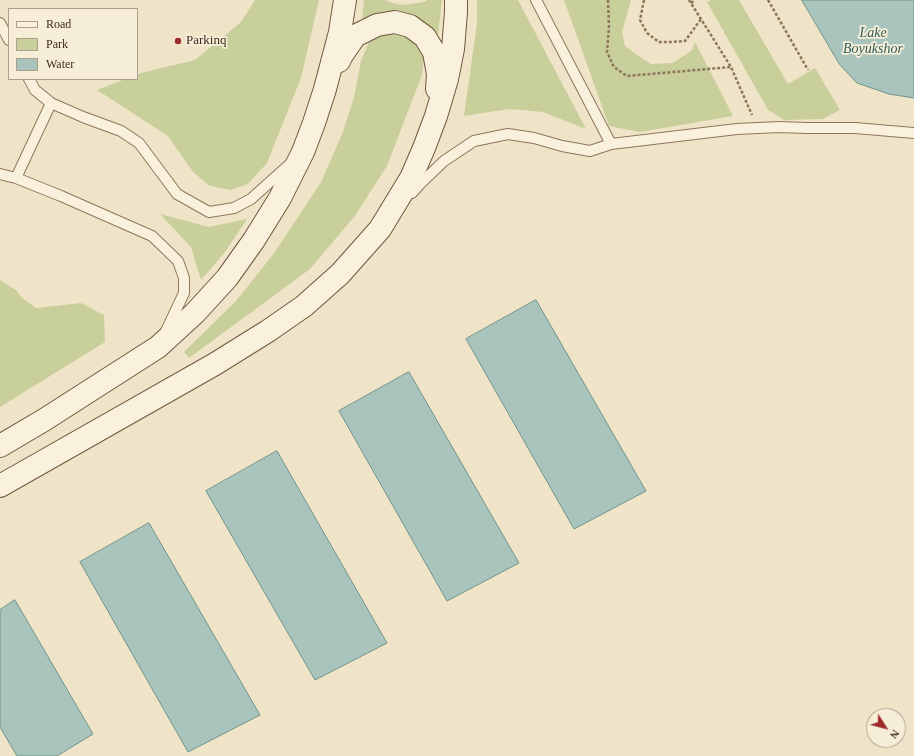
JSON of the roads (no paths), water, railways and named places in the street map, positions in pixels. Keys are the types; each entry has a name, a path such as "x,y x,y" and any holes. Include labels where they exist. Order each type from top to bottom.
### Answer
{"main road":[{"path":"0,446 44,420 158,347 196,313 227,278 277,204 303,152 325,89 340,32 345,0"},
{"path":"0,486 215,364 268,331 304,306 340,274 380,229 411,178 424,148 436,116 447,79 453,49 456,0"},
{"path":"325,89 342,55 355,36 376,25 395,22 410,26 425,37 434,52 438,74 436,116"}],"lane":[{"path":"536,0 611,144"},
{"path":"0,23 8,38"},
{"path":"30,80 35,90 51,103 121,131 139,143 177,194 209,212 234,208 251,199 303,152"},
{"path":"16,178 51,103"},
{"path":"380,229 420,184 444,161 474,141 508,134 534,138 562,146 590,151 611,144 758,127 855,128 914,133"},
{"path":"0,174 16,178 61,196 152,236 178,261 184,278 184,293 158,347"}],"water":[{"name":"Lake Boyukshor","path":"802,0 914,0 914,98 889,94 857,83 840,65"},
{"path":"536,300 646,491 574,529 466,339"},
{"path":"409,372 519,563 447,601 339,411"},
{"path":"277,451 387,643 315,680 206,491"},
{"path":"149,523 260,715 188,752 80,562"},
{"path":"15,600 93,734 57,756 17,756 0,727 0,610"}],"place":[{"name":"Parkinq","path":"178,41"}]}
